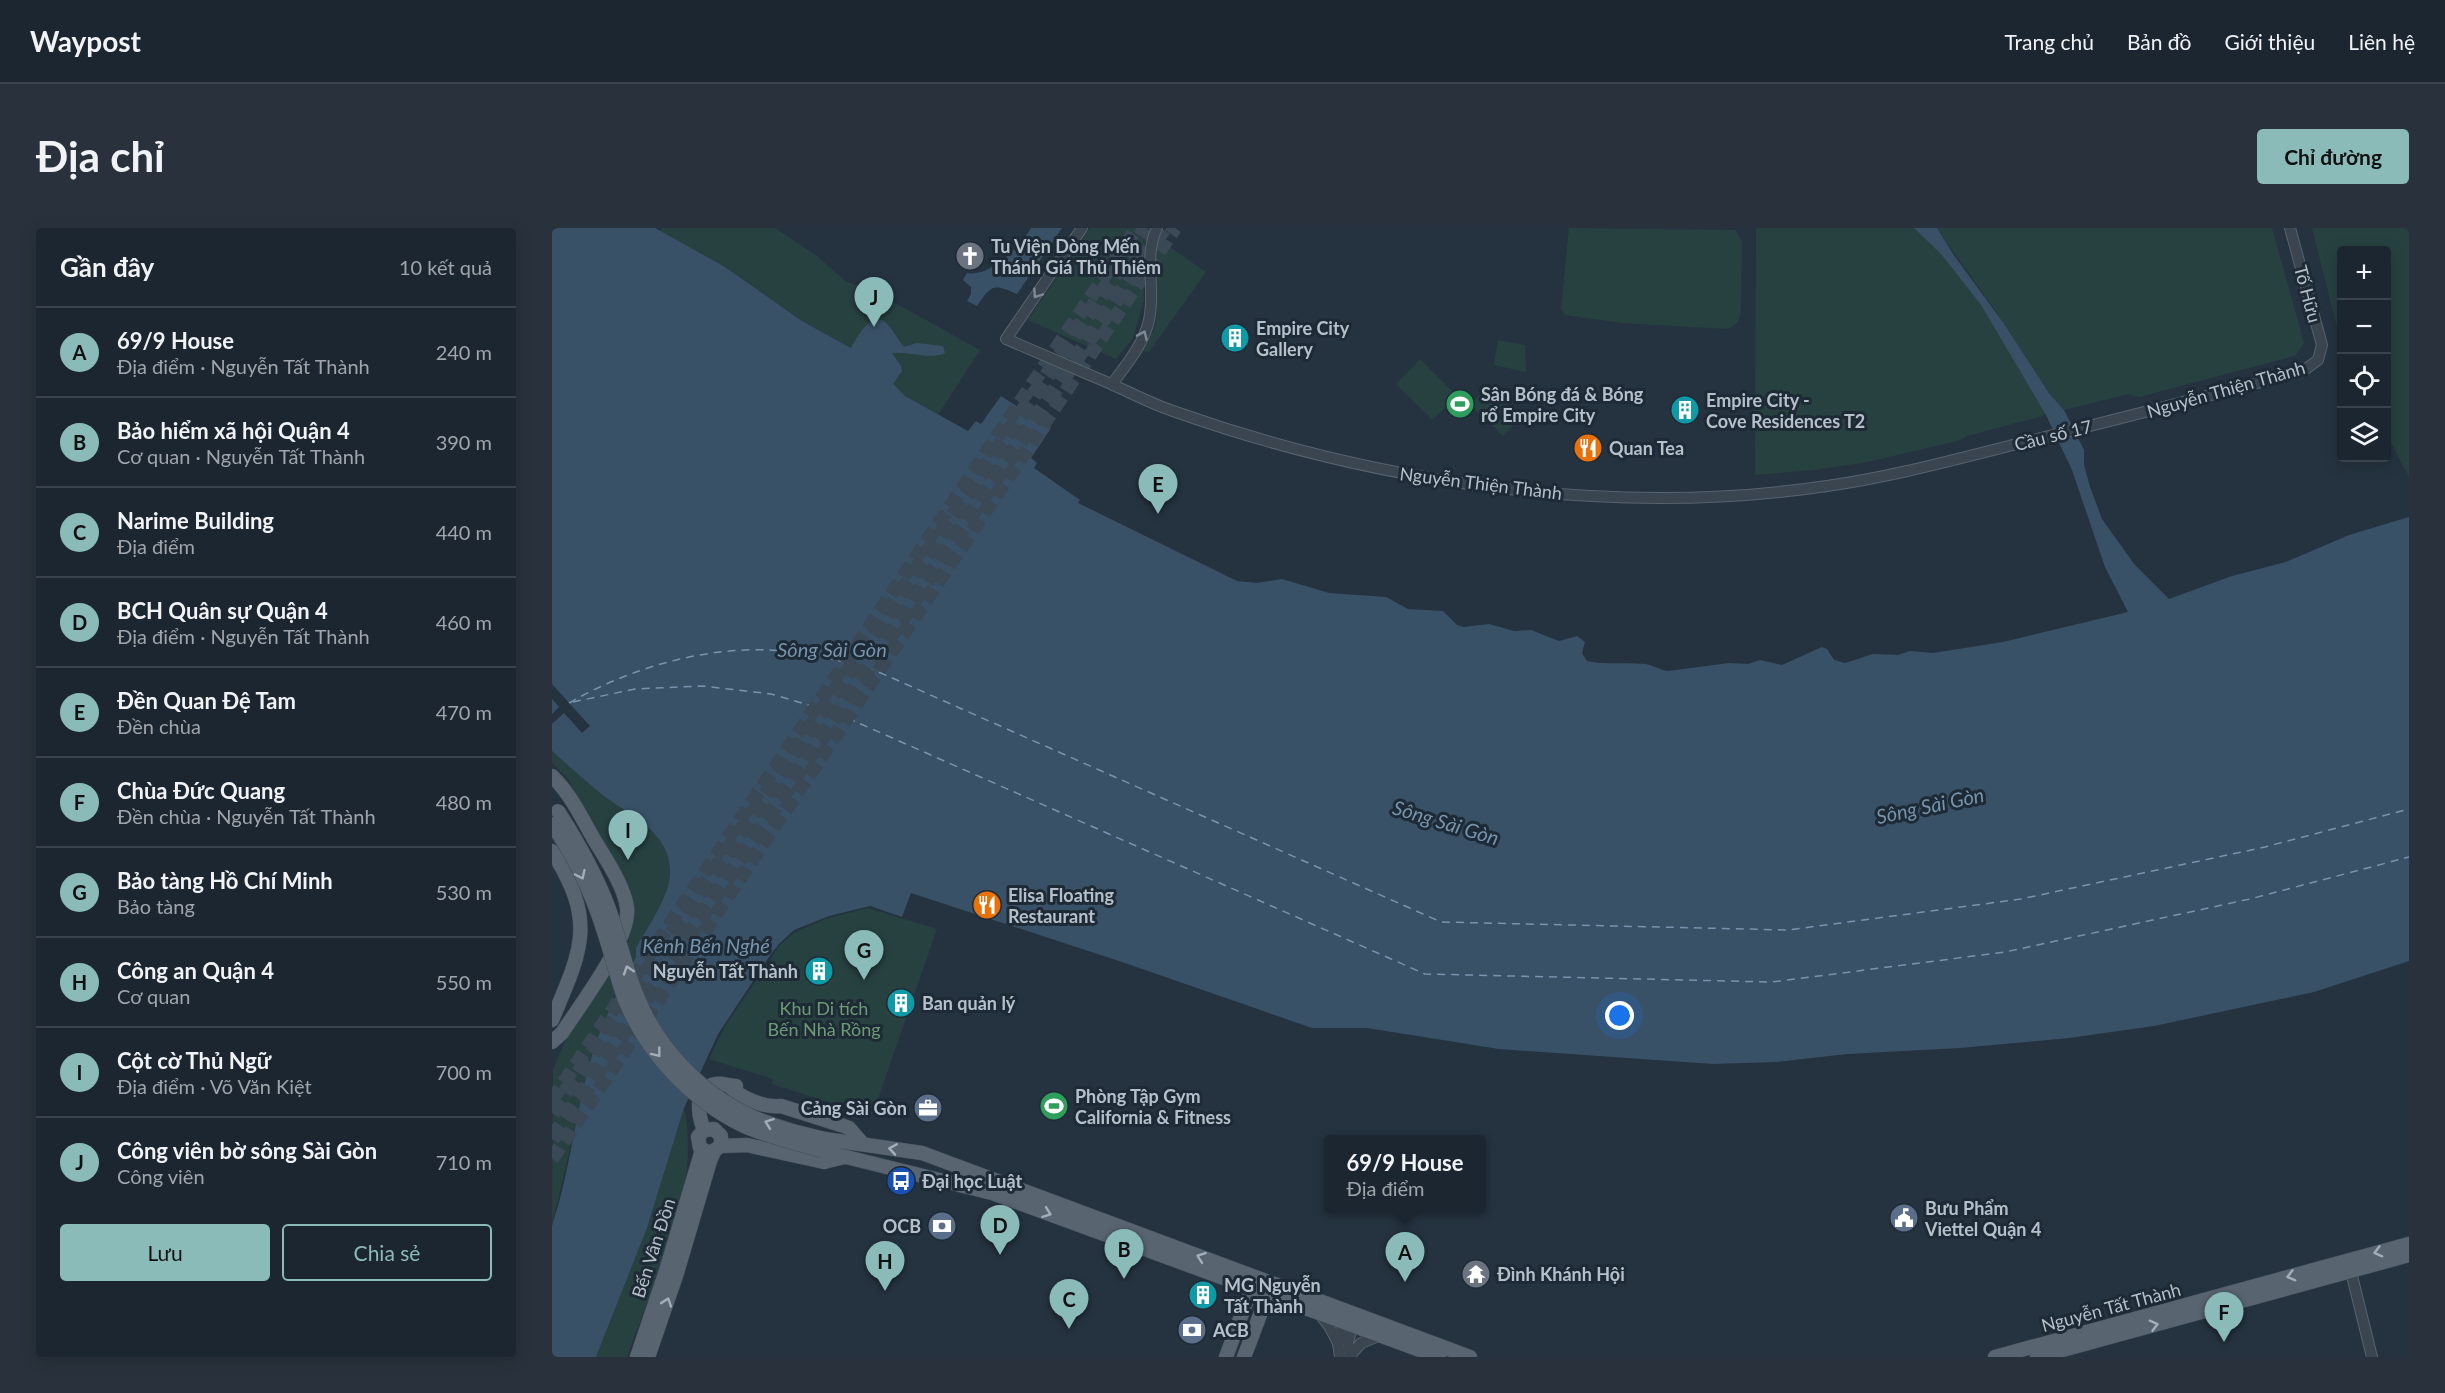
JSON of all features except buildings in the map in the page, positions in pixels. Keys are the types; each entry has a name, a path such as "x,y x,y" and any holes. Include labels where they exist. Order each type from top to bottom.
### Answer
{"main road":[{"path":"552,1042 562,1033 613,955 628,916 625,899 610,867 568,795 555,779"},
{"path":"554,813 588,889 629,1008 640,1030 664,1063 698,1097 733,1120 776,1138 824,1145 863,1144 922,1153 1254,1282 1318,1312 1439,1357"},
{"path":"552,851 573,892 581,927 581,946 576,964 552,1020"},
{"path":"704,1130 699,1111 701,1096 708,1088 723,1085 739,1086 849,1128 863,1144"},
{"path":"712,1150 722,1140 719,1132 714,1129 704,1130 698,1137 698,1144 712,1150 747,1145 824,1162 846,1156"},
{"path":"824,1145 846,1156 992,1193 1254,1282"},
{"name":"Bến Vân Đồn","path":"636,1357 712,1150"},
{"name":"Bến Vân Đồn","path":"648,1357 676,1276 712,1150"},
{"name":"Nguyễn Tất Thành","path":"2037,1357 2349,1266 2409,1244"},
{"path":"2349,1266 2409,1255"},
{"name":"Nguyễn Tất Thành","path":"1995,1357 2349,1266"},
{"path":"1226,1357 1254,1282"},
{"path":"1244,1357 1269,1289"},
{"path":"1269,1289 1470,1357"}],"street":[{"name":"Nguyễn Thiện Thành","path":"1082,228 1006,339 1168,410 1329,458 1436,481 1560,494 1665,497 1824,487 1876,478 1974,455"},
{"path":"1112,384 1144,338 1149,319 1151,244 1157,228"},
{"name":"Tố Hữu","path":"2290,228 2322,345 2318,360"},
{"name":"Nguyễn Thiện Thành","path":"2132,416 2303,371 2318,360"},
{"name":"Cầu số 17","path":"1974,455 2132,416"},
{"path":"2349,1266 2372,1357"},
{"path":"1318,1312 1329,1326 1346,1357"},
{"path":"1338,1343 1348,1323"},
{"path":"1346,1357 1348,1323"},
{"path":"1346,1357 1361,1343 1381,1335"}],"green space":[{"path":"662,228 775,228 817,256 845,281 879,294 980,350 938,415 905,396 851,348 802,321 725,267 659,232"},
{"path":"1090,228 1152,228 1145,243 1143,256 1144,300 1133,338 1116,359 1028,320"},
{"path":"1569,228 1735,230 1742,241 1741,313 1737,323 1728,329 1622,323 1565,315 1561,309"},
{"path":"1756,228 1914,228 1941,254 1981,305 2046,415 1967,436 1957,441 1867,462 1814,470 1755,475"},
{"path":"1937,228 2272,228 2304,343 2295,356 2139,397 2129,394 2064,410 2039,379"},
{"path":"2312,228 2409,228 2409,477 2391,443 2391,246 2337,246 2337,327"},
{"path":"1161,241 1206,272 1149,352 1142,351 1155,325 1154,272"},
{"path":"1498,340 1525,345 1526,372 1494,365"},
{"path":"1420,359 1457,396 1433,420 1396,384"},
{"path":"1488,385 1521,417 1503,436 1470,405"},
{"path":"552,751 597,791 651,830 660,840 670,866 669,882 663,899 636,948 636,957 609,1011 591,1057 552,1226 553,1069 571,1027 628,943 634,917 631,897 615,861 568,779 552,763"},
{"name":"Khu Di tích Bến Nhà Rồng","path":"868,908 937,929 872,1116 772,1084 773,1079 709,1059 724,1028 780,945 794,933 825,919"},
{"path":"684,1108 688,1139 686,1171 681,1203 662,1266 627,1357 596,1357 647,1228"}],"water":[{"name":"Sông Sài Gòn","path":"552,228 655,228 725,267 802,321 851,348 867,325 877,319 889,326 904,347 917,343 943,346 945,353 934,356 892,353 902,371 893,384 905,396 968,431 976,421 981,424 1001,396 1051,428 1031,458 1037,463 1034,468 1080,500 1078,503 1237,581 1257,583 1282,579 1329,593 1386,597 1408,609 1443,611 1457,625 1464,627 1489,624 1514,631 1531,630 1559,641 1577,636 1585,642 1582,653 1587,661 1645,664 1668,671 1729,663 1748,664 1760,660 1782,665 1822,647 1827,649 1834,660 1845,663 1873,654 1898,655 1910,651 1933,653 2003,642 2128,612 2105,567 2072,470 2046,415 1981,305 1941,254 1914,228 1937,228 2049,393 2064,410 2084,450 2084,465 2102,519 2134,564 2169,599 2232,576 2286,562 2349,535 2409,517 2409,961 2314,992 2154,1026 2069,1038 1960,1048 1847,1054 1775,1062 1713,1064 1499,1049 1367,1028 1312,1028 1122,962 911,893 902,917 870,906 829,916 794,930 771,954 718,1034 684,1108 647,1228 596,1357 552,1357 552,1226 585,1080 605,1020 636,957 636,948 663,899 669,882 670,866 660,840 651,830 597,791 552,751"},
{"path":"1031,228 1062,228 1017,294 997,287 989,290 977,306 967,301 971,294 971,287 963,280 967,273 985,271 1004,259"}],"pier":[{"path":"552,684 590,726 582,733 564,713 552,724 552,714 559,707 552,699"}],"ferry route":[{"path":"569,703 628,675 692,656 725,651 758,650 791,651 831,659 881,673 1441,922 1788,930 2021,899 2265,847 2409,809"},
{"path":"573,702 635,689 703,686 771,694 836,713 1425,974 1772,982 2005,952 2250,899 2409,857"}],"tunnel":[{"path":"552,1100 1137,228"},
{"path":"552,1113 1146,228"},
{"path":"552,1139 1164,228"},
{"path":"552,1159 1175,228"}],"place":[{"name":"Tu Viện Dòng Mến Thánh Giá Thủ Thiêm","path":"970,256"},
{"name":"Công viên bờ sông Sài Gòn","path":"874,327"},
{"name":"Empire City Gallery","path":"1235,338"},
{"name":"Sân Bóng đá & Bóng rổ Empire City","path":"1460,404"},
{"name":"Empire City - Cove Residences T2","path":"1685,410"},
{"name":"Quan Tea","path":"1588,448"},
{"name":"Đền Quan Đệ Tam","path":"1158,514"},
{"name":"Cột cờ Thủ Ngữ","path":"628,860"},
{"name":"Elisa Floating Restaurant","path":"987,905"},
{"name":"Nguyễn Tất Thành","path":"819,971"},
{"name":"Bảo tàng Hồ Chí Minh","path":"864,980"},
{"name":"Ban quản lý","path":"901,1003"},
{"name":"Phòng Tập Gym California & Fitness","path":"1054,1106"},
{"name":"Cảng Sài Gòn","path":"928,1108"},
{"name":"Đại học Luật","path":"901,1181"},
{"name":"Bưu Phẩm Viettel Quận 4","path":"1904,1218"},
{"name":"OCB","path":"942,1226"},
{"name":"BCH Quân sự Quận 4","path":"1000,1255"},
{"name":"Đình Khánh Hội","path":"1476,1274"},
{"name":"Bảo hiểm xã hội Quận 4","path":"1124,1279"},
{"name":"69/9 House","path":"1405,1282"},
{"name":"Công an Quận 4","path":"885,1291"},
{"name":"MG Nguyễn Tất Thành","path":"1203,1295"},
{"name":"Narime Building","path":"1069,1329"},
{"name":"ACB","path":"1192,1330"},
{"name":"Chùa Đức Quang","path":"2224,1342"}],"water label":[{"name":"Kênh Bến Nghé","path":"706,945"}]}
